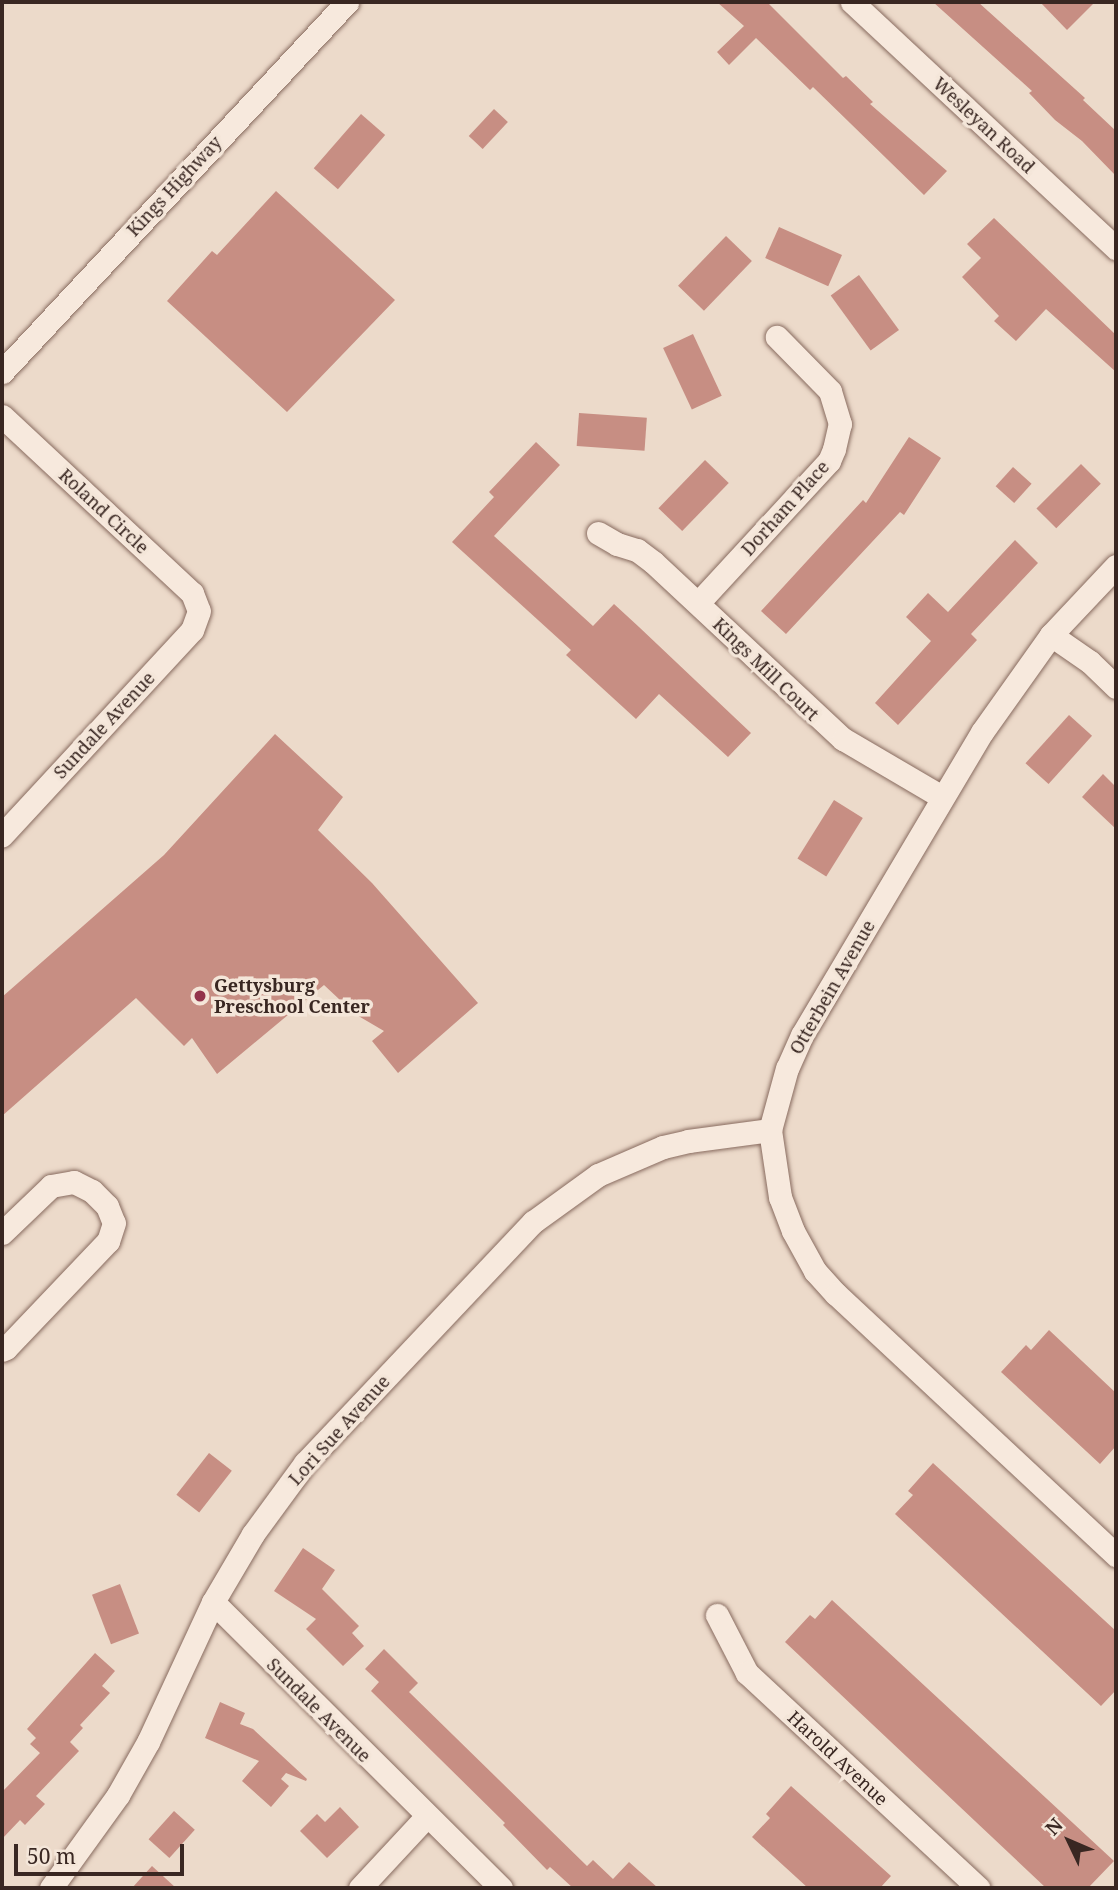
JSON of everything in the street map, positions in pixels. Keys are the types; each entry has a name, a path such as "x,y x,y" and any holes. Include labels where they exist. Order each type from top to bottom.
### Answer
{"street":[{"name":"Kings Highway","path":"2,372 347,2"},
{"name":"Wesleyan Road","path":"852,2 1116,247"},
{"name":"Dorham Place","path":"698,603 829,461 834,449 840,424 830,391 777,337"},
{"name":"Roland Circle","path":"2,416 192,593 199,611"},
{"name":"Kings Mill Court","path":"598,533 617,544 637,550 698,603 818,719 843,739 943,797"},
{"name":"Otterbein Avenue","path":"1116,566 1051,635 982,732 802,1035 787,1068 770,1130 780,1197 793,1231 815,1270 836,1294 1116,1555"},
{"name":"Sundale Avenue","path":"2,835 192,631 199,611"},
{"path":"1051,635 1090,662 1116,687"},
{"name":"Lori Sue Avenue","path":"51,1888 118,1795 148,1742 213,1602 253,1534 305,1463 533,1222 598,1175 652,1152 688,1141 770,1130"},
{"path":"2,1233 51,1186 74,1182 92,1191 107,1206 114,1223 108,1241 2,1350"},
{"name":"Sundale Avenue","path":"213,1602 501,1888"},
{"name":"Harold Avenue","path":"717,1615 747,1673 978,1888"},
{"path":"360,1888 427,1816"}],"building":[{"path":"717,2 767,2 843,78 846,76 873,102 870,104 947,171 924,195 813,87 810,90 756,38 729,65 717,52 744,26"},
{"path":"933,2 978,2 1085,98 1083,100 1116,131 1116,176 1082,141 1055,120 1029,93 1032,91"},
{"path":"1040,2 1095,2 1067,30"},
{"path":"494,109 508,122 483,149 469,136"},
{"path":"361,114 385,135 338,189 314,168"},
{"path":"276,191 395,300 287,412 167,301 212,251 217,255"},
{"path":"994,218 1116,335 1116,372 1046,309 1016,341 994,321 999,316 962,277 981,258 967,244"},
{"path":"779,227 842,255 828,286 765,258"},
{"path":"726,236 752,261 704,311 678,286"},
{"path":"859,275 899,330 871,351 831,296"},
{"path":"693,334 722,396 692,410 663,348"},
{"path":"579,413 647,418 645,451 577,446"},
{"path":"909,437 941,458 904,515 900,512 786,634 761,611 863,500 866,503"},
{"path":"536,442 560,465 494,536 593,626 614,604 639,627 751,733 728,757 659,694 636,719 566,655 571,650 452,542 494,497 489,492"},
{"path":"705,460 729,483 682,531 658,508"},
{"path":"1081,464 1101,484 1056,528 1036,509"},
{"path":"1013,467 1032,484 1014,503 996,486"},
{"path":"1015,540 1038,563 971,634 977,640 898,725 875,703 931,641 906,617 928,593 948,612"},
{"path":"1069,715 1092,736 1049,784 1026,763"},
{"path":"275,734 343,797 318,830 372,883 478,1003 398,1073 372,1041 384,1031 355,1014 324,985 217,1074 192,1038 184,1046 136,998 2,1116 2,997 164,855"},
{"path":"1103,774 1116,787 1116,829 1082,797"},
{"path":"834,800 863,818 826,877 797,859"},
{"path":"1049,1330 1116,1393 1116,1446 1100,1464 1001,1372 1026,1345 1031,1350"},
{"path":"209,1453 232,1471 199,1513 176,1495"},
{"path":"933,1463 1116,1631 1116,1690 1101,1706 895,1514 913,1495 908,1491"},
{"path":"303,1548 335,1570 322,1589 359,1626 352,1633 364,1646 343,1666 306,1629 316,1619 274,1591"},
{"path":"120,1584 139,1633 111,1644 92,1595"},
{"path":"832,1600 1114,1861 1088,1888 1046,1888 785,1642 810,1615 815,1619"},
{"path":"384,1649 418,1683 409,1692 587,1866 593,1860 613,1879 629,1862 658,1888 573,1888 550,1867 547,1870 503,1825 505,1823 371,1691 379,1682 365,1669"},
{"path":"95,1653 115,1671 102,1686 110,1693 80,1725 83,1728 70,1742 79,1751 36,1796 45,1804 25,1825 20,1820 2,1839 2,1792 40,1753 30,1744 36,1738 27,1729"},
{"path":"220,1702 245,1713 240,1724 253,1729 307,1779 306,1781 286,1773 281,1779 289,1786 271,1807 242,1781 259,1761 205,1738"},
{"path":"791,1786 891,1876 880,1888 808,1888 752,1837 770,1818 766,1814"},
{"path":"340,1807 359,1827 327,1858 300,1831 317,1814 325,1822"},
{"path":"174,1811 195,1830 169,1858 149,1839"},
{"path":"152,1866 176,1888 132,1888"}],"place":[{"name":"Gettysburg Preschool Center","path":"200,996"}]}
